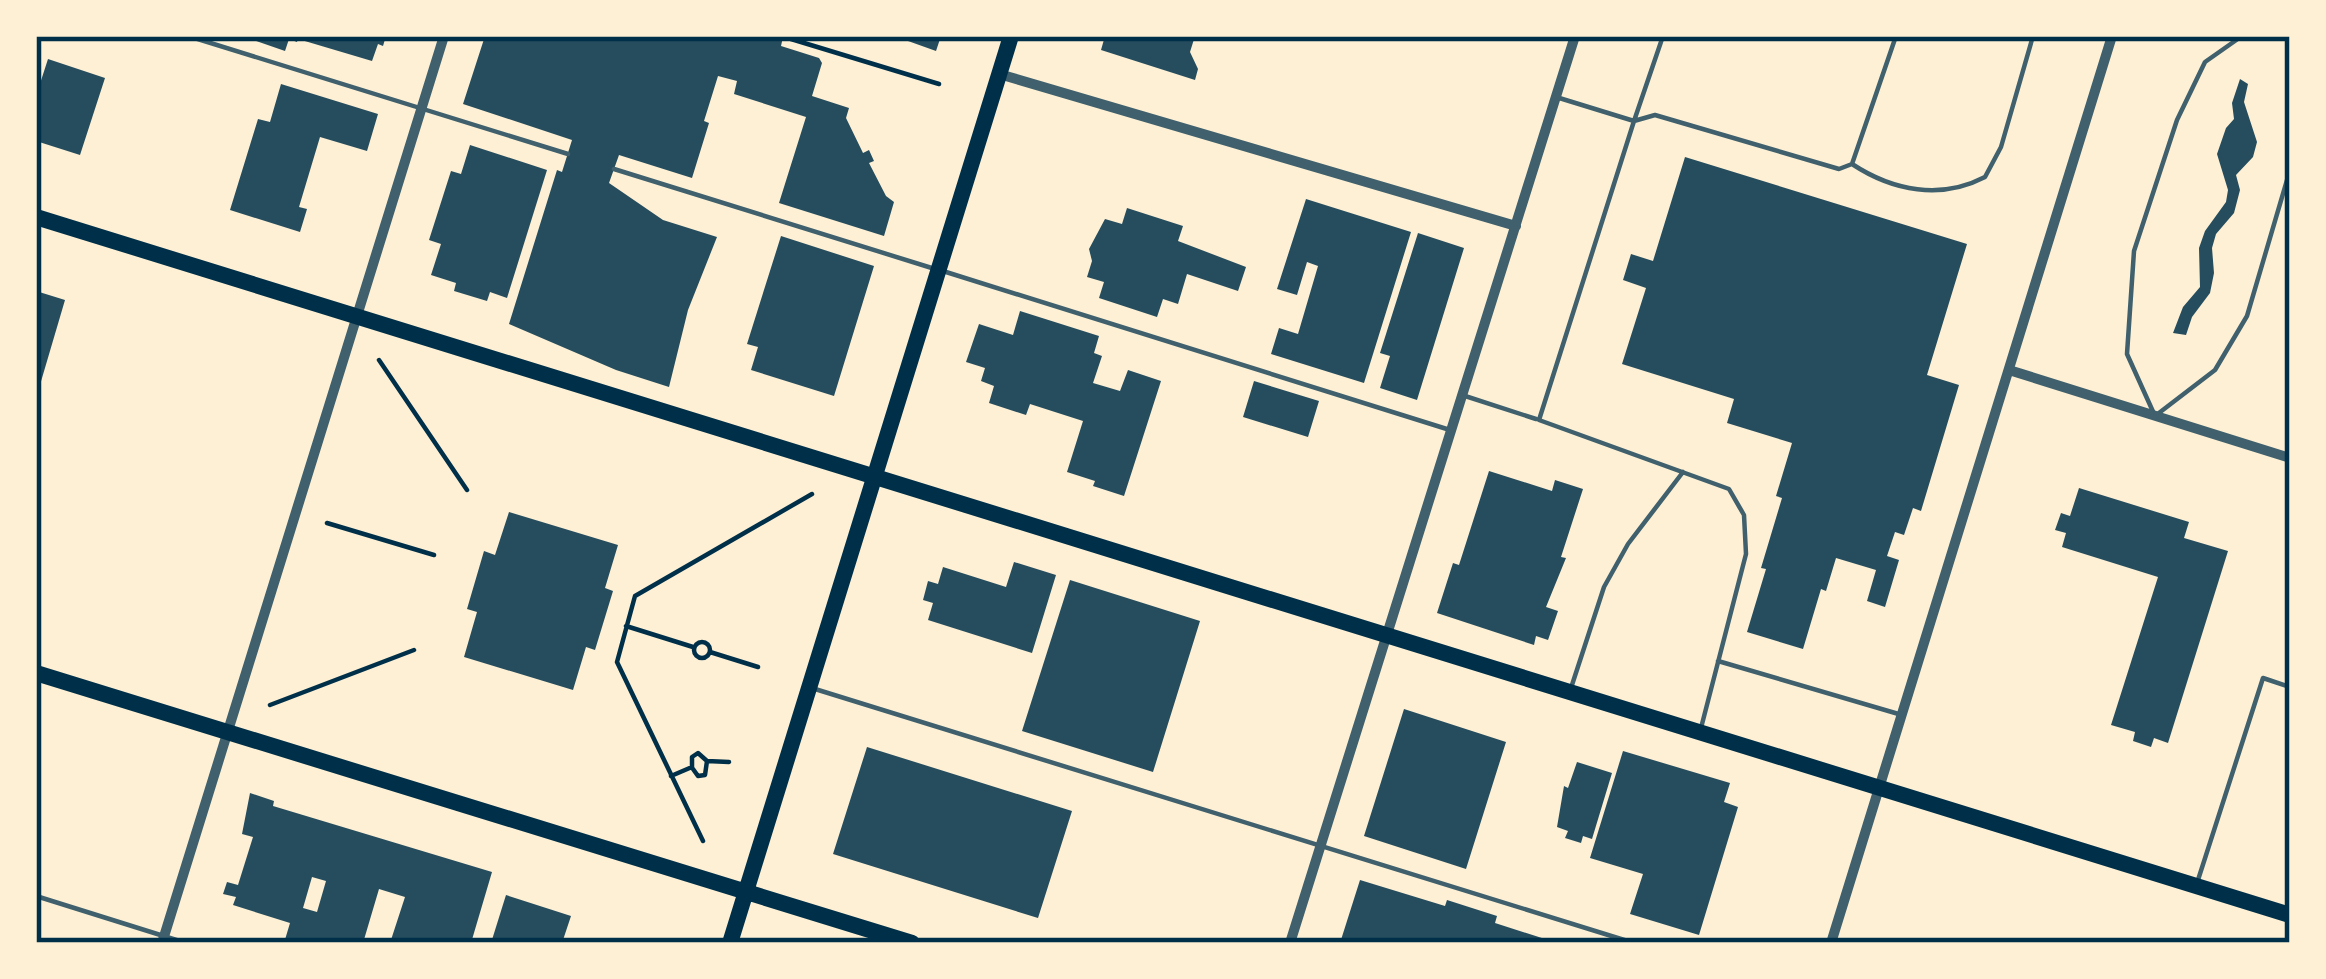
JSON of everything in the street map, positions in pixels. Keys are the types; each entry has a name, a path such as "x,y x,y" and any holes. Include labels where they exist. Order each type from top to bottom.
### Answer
{"main road":[{"path":"730,943 1011,36"},
{"path":"36,217 2290,915"},
{"path":"36,673 912,943"}],"street":[{"path":"163,939 444,36"},
{"path":"1290,943 1575,36"},
{"path":"1832,943 2112,36"},
{"path":"999,74 1516,226"},
{"path":"2009,370 2290,458"}],"lane":[{"path":"188,36 568,154"},
{"path":"1539,420 1663,36"},
{"path":"1556,98 1634,122 1654,115 1839,169 1852,164 1896,36"},
{"path":"1852,164 1871,176 1924,191 1950,191 1985,178 2001,147 2033,36"},
{"path":"2242,36 2205,62 2195,81 2176,120 2134,251 2127,354 2155,416 2215,370 2247,316 2290,170"},
{"path":"2286,36 2290,52"},
{"path":"614,169 1450,430"},
{"path":"1462,395 1729,489 1744,515 1745,554 1700,732"},
{"path":"1569,692 1604,587 1628,544 1683,472"},
{"path":"1718,661 1902,715"},
{"path":"2197,886 2263,678 2290,687"},
{"path":"810,688 1634,943"},
{"path":"36,896 186,943"}],"path":[{"path":"793,36 791,40 939,84"},
{"path":"379,360 467,490"},
{"path":"703,841 616,662 626,626 639,592 812,494"},
{"path":"327,523 434,555"},
{"path":"626,626 694,647 704,641 710,652 758,667"},
{"path":"694,647 699,658 710,652"},
{"path":"270,705 414,650"},
{"path":"694,754 702,754 707,771 702,777 692,767 694,754"},
{"path":"707,761 729,762"},
{"path":"671,776 692,767"}],"building":[{"path":"242,36 386,36 372,61 298,39 289,39 285,51"},
{"path":"485,36 783,37 781,46 822,63 812,96 849,108 846,118 863,153 869,150 874,161 869,163 894,202 884,236 779,203 806,117 734,94 737,81 718,76 692,178 619,155 609,183 663,220 717,237 688,310 669,387 509,324 557,170 562,172 572,140 463,104"},
{"path":"894,36 941,36 936,51"},
{"path":"1105,36 1195,36 1190,52 1198,69 1195,80 1101,50"},
{"path":"48,59 105,78 80,155 36,141 36,96"},
{"path":"2240,79 2248,84 2244,102 2257,142 2253,157 2236,175 2240,190 2234,213 2216,234 2210,293 2192,317 2186,335 2173,333 2183,307 2200,287 2199,248 2205,231 2226,202 2228,190 2217,154 2234,119 2232,103"},
{"path":"281,84 378,114 367,151 320,137 299,207 307,209 300,232 230,210 258,119 270,122"},
{"path":"470,145 547,170 507,298 490,292 487,301 454,291 456,283 431,275 441,244 429,240 451,171 461,174"},
{"path":"1685,157 1967,244 1927,375 1959,385 1921,511 1913,508 1904,535 1895,532 1887,556 1899,560 1885,607 1867,601 1876,570 1836,558 1803,649 1747,632 1766,569 1761,568 1792,443 1727,423 1734,399 1622,364 1646,288 1623,280 1631,254 1653,261"},
{"path":"1306,199 1411,232 1364,383 1271,354 1279,328 1298,334 1318,266 1307,262 1297,295 1277,289"},
{"path":"1127,208 1183,226 1178,241 1246,267 1238,291 1187,274 1178,304 1163,299 1157,317 1099,298 1104,282 1087,277 1092,261 1089,249 1105,219 1122,224"},
{"path":"1418,233 1464,248 1417,400 1380,388 1390,356 1380,353"},
{"path":"781,236 874,266 834,396 751,370 758,347 747,344"},
{"path":"36,291 65,300 37,395 36,395"},
{"path":"1020,311 1099,336 1094,353 1102,356 1093,383 1120,391 1128,370 1161,381 1124,496 1067,472 1083,421 1030,404 1026,415 989,403 994,386 981,381 985,368 966,362 979,324 1013,335"},
{"path":"1254,381 1319,401 1308,437 1243,417"},
{"path":"1489,471 1552,491 1555,480 1583,489 1561,557 1566,558 1546,607 1558,611 1548,640 1536,636 1534,645 1437,613 1453,563 1459,565"},
{"path":"2079,488 2189,522 2184,538 2228,551 2168,743 2154,738 2151,747 2133,741 2135,732 2111,725 2158,577 2062,547 2066,533 2055,530 2061,513 2070,516"},
{"path":"509,512 618,545 605,588 613,591 595,650 586,647 573,690 464,657 477,612 467,609 484,551 495,555"},
{"path":"1014,562 1056,575 1032,653 928,620 933,603 923,600 928,581 938,584 943,567 1006,587"},
{"path":"1070,580 1200,621 1153,772 1022,731"},
{"path":"1404,709 1506,742 1466,869 1364,836"},
{"path":"867,747 1072,811 1038,918 833,854"},
{"path":"1623,751 1730,783 1724,802 1738,807 1699,935 1630,914 1643,874 1590,858"},
{"path":"1577,762 1612,773 1592,839 1583,836 1581,843 1565,838 1568,831 1557,827 1564,786 1568,788"},
{"path":"250,793 274,801 273,806 492,872 471,943 390,943 405,897 379,889 363,943 284,943 290,923 233,905 236,897 223,894 227,882 238,885 253,837 242,834","holes":["312,877 326,881 317,912 303,908"]},
{"path":"1360,880 1497,916 1495,923 1545,939 1544,943 1340,943"},
{"path":"506,895 571,916 562,943 491,943"}]}
